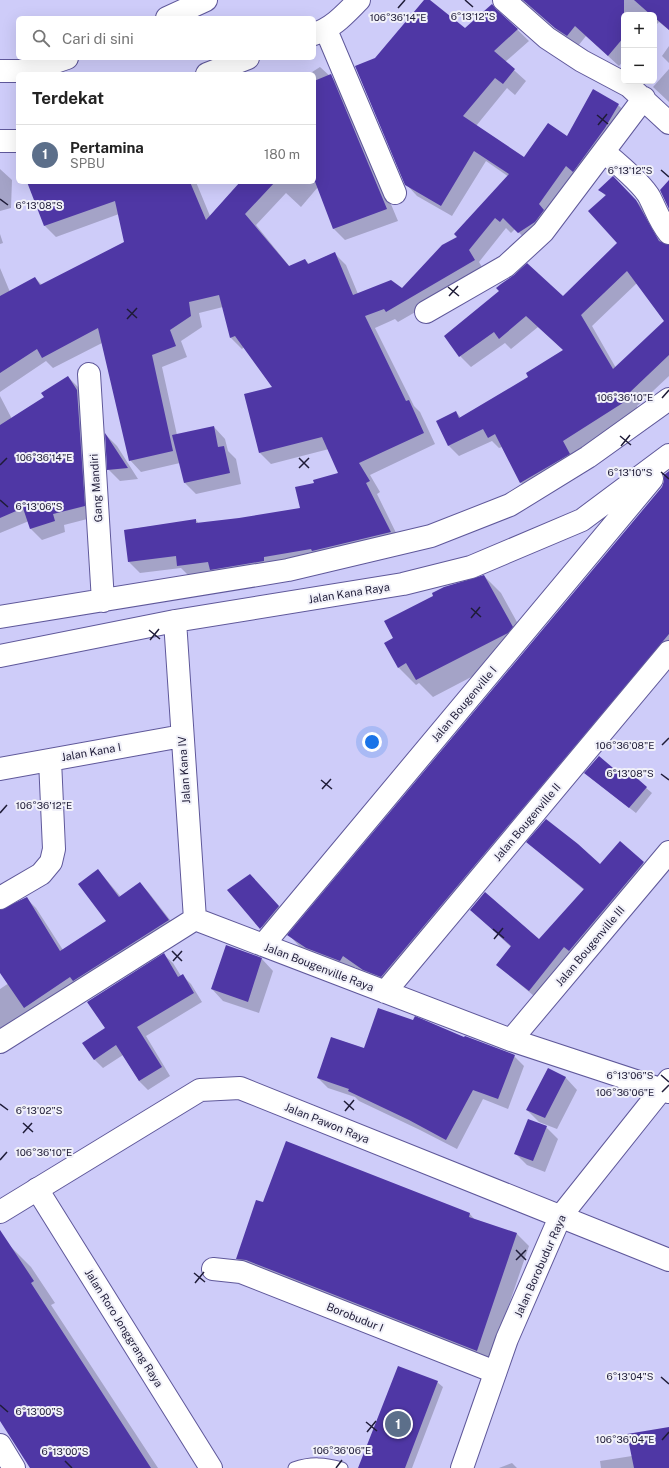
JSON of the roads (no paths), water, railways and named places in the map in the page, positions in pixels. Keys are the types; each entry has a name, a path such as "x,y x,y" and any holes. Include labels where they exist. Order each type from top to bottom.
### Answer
{"street":[{"path":"169,11 206,0"},
{"path":"359,0 333,21 395,193"},
{"path":"504,0 547,38 582,61 629,86 644,98 669,123"},
{"path":"0,71 29,71 61,60"},
{"path":"212,72 243,60"},
{"path":"426,312 506,266 543,232 644,98"},
{"path":"0,141 16,141"},
{"path":"604,152 620,164 645,191 662,225 669,233"},
{"name":"Gang Mandiri","path":"89,374 103,601"},
{"path":"0,617 288,570 431,536 510,505 588,457 669,399"},
{"name":"Jalan Kana Raya","path":"0,656 175,621 403,584 471,567 582,520 666,458"},
{"name":"Jalan Bougenville I","path":"263,945 655,475 666,458"},
{"name":"Jalan Kana IV","path":"175,621 195,919"},
{"name":"Jalan Bougenville II","path":"385,992 669,652"},
{"name":"Jalan Kana I","path":"0,769 182,736"},
{"path":"0,898 41,874 51,862 54,849 50,760"},
{"name":"Jalan Bougenville III","path":"511,1040 669,852"},
{"path":"0,1042 195,919"},
{"name":"Jalan Bougenville Raya","path":"195,919 511,1040 667,1087"},
{"name":"Jalan Borobudur Raya","path":"462,1468 495,1372 560,1217 667,1087"},
{"name":"Jalan Pawon Raya","path":"0,1212 37,1188 200,1090 240,1088 669,1260"},
{"name":"Jalan Roro Jonggrang Raya","path":"37,1188 211,1468"},
{"name":"Borobudur I","path":"213,1269 241,1272 495,1372"},
{"path":"0,1446 14,1468"}],"lane":[{"path":"294,1468 305,1464 326,1463 342,1468"}],"place":[{"name":"Pertamina","path":"398,1424"}]}
